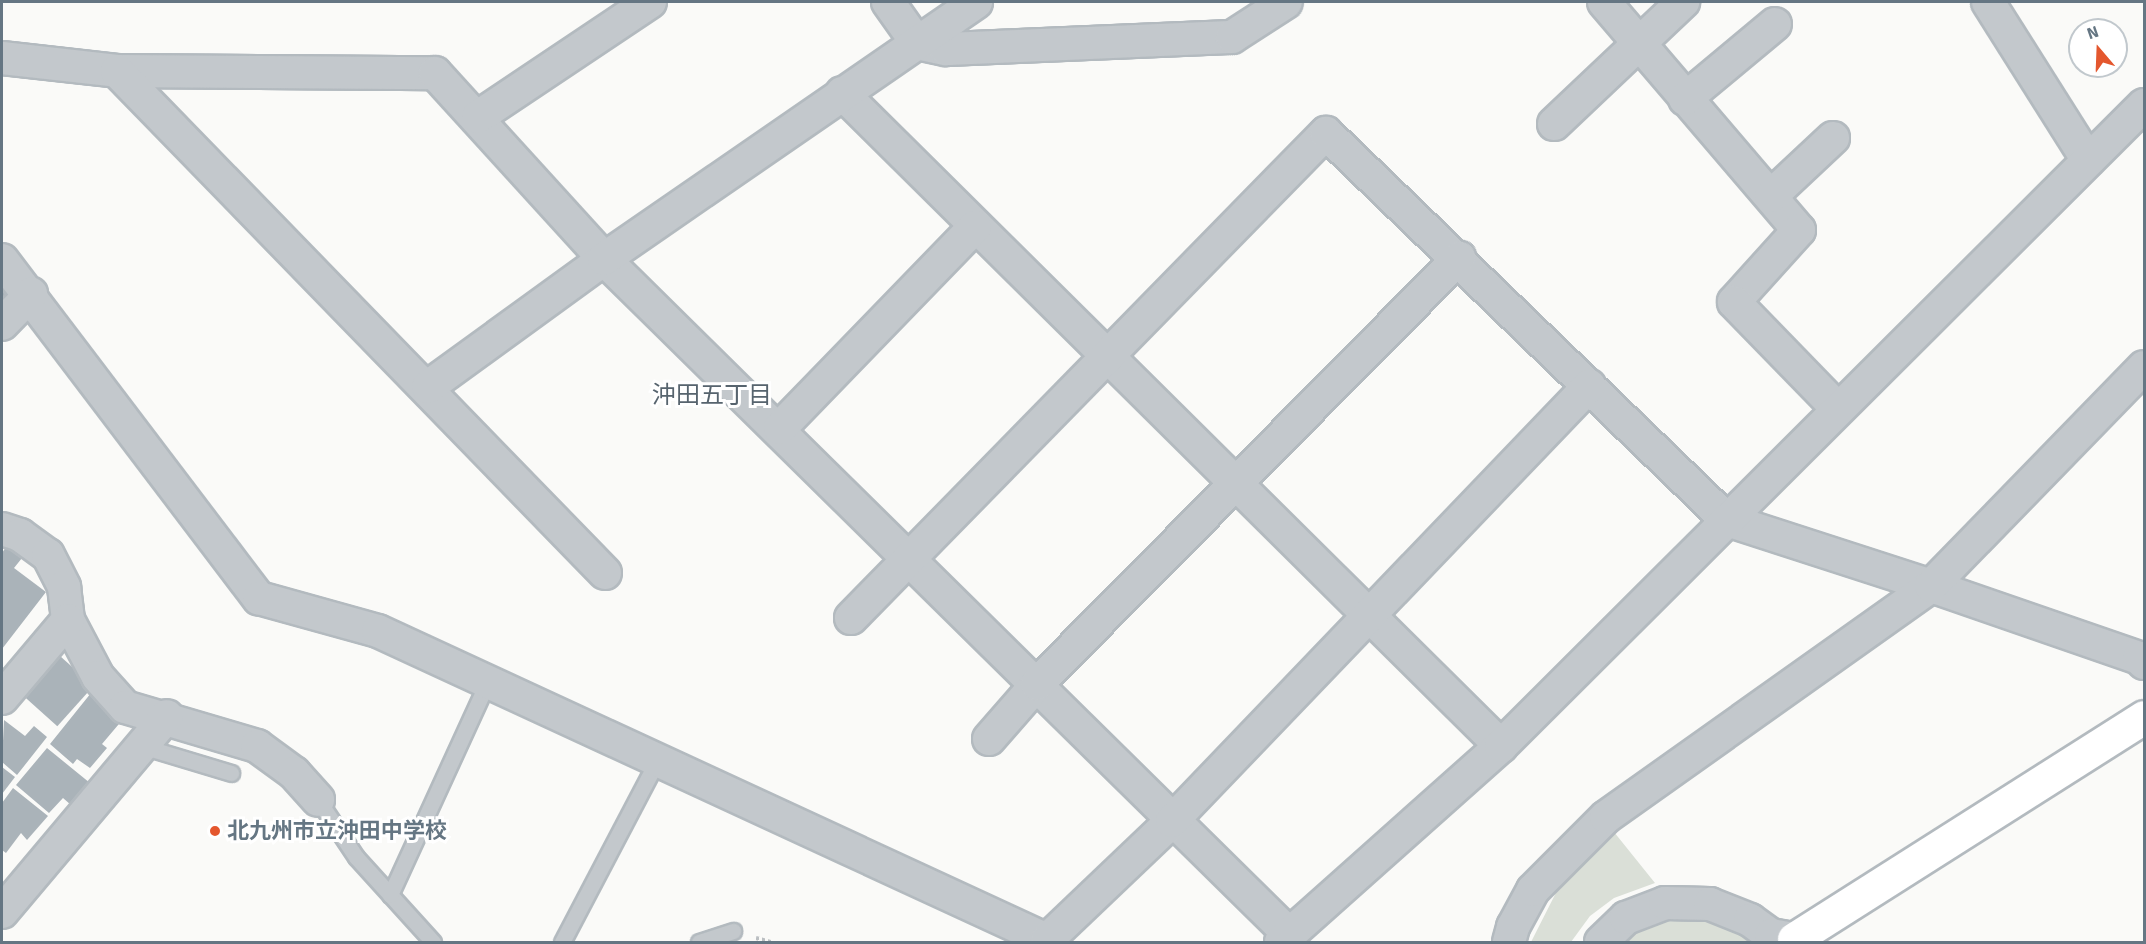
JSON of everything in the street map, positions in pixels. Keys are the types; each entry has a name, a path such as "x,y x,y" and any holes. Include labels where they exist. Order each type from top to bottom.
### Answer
{"street":[{"path":"478,117 650,2"},
{"path":"888,2 917,43 946,49 1232,37 1286,2"},
{"path":"428,387 604,259 976,2"},
{"path":"1604,2 1799,230 1734,302 1837,408"},
{"path":"1554,124 1683,2"},
{"path":"1988,2 2088,160"},
{"path":"1685,99 1776,24"},
{"path":"2,58 117,71 435,74 478,117 604,259 780,428 909,560 1037,684 1285,939 1501,746 1837,408 2145,105"},
{"path":"117,71 428,387 605,573"},
{"path":"842,93 1501,746"},
{"path":"851,618 1326,133 1459,258 1727,520 1931,585 2139,658 2145,663"},
{"path":"1772,196 1833,138"},
{"path":"780,428 975,226"},
{"path":"989,739 1037,684 1238,484 1459,258"},
{"path":"2,260 31,294 259,598 378,631 1049,941 1172,821 1589,386"},
{"path":"2,324 31,294"},
{"path":"1509,942 1513,927 1533,890 1606,817 1931,585 2145,367"},
{"path":"2,529 20,535 48,555 64,587 68,620 98,677 125,707 167,716 257,746 294,773 318,800"},
{"path":"2,698 68,620"},
{"path":"4,905 145,747 167,716"},
{"path":"1601,942 1626,918 1665,903 1710,904 1750,920 1771,935 1794,940 2145,717"}],"lane":[{"path":"390,895 488,681"},
{"path":"145,747 231,773"},
{"path":"562,942 658,759"},
{"path":"318,800 356,857 433,942"},
{"path":"699,942 733,931"}],"shaded area":[{"path":"1614,832 1655,883 1614,898 1590,916 1571,942 1531,942 1567,871"},
{"path":"1696,917 1725,924 1753,942 1622,942 1636,930 1665,919"}],"building":[{"path":"2,279 16,294 2,309"},
{"path":"6,547 22,558 14,568 46,592 2,649 2,553"},
{"path":"60,656 93,686 57,726 24,696"},
{"path":"91,693 124,718 102,744 107,748 90,768 77,759 73,764 50,744"},
{"path":"4,720 25,736 34,726 47,737 17,775 2,762"},
{"path":"47,748 90,783 71,805 63,798 49,813 16,785"},
{"path":"2,767 15,777 2,794"},
{"path":"13,788 48,816 27,840 21,833 6,853 2,850 2,803"}],"place":[{"name":"北九州市立沖田中学校","path":"215,831"}],"district":[{"name":"沖田五丁目","path":"712,396"}]}
